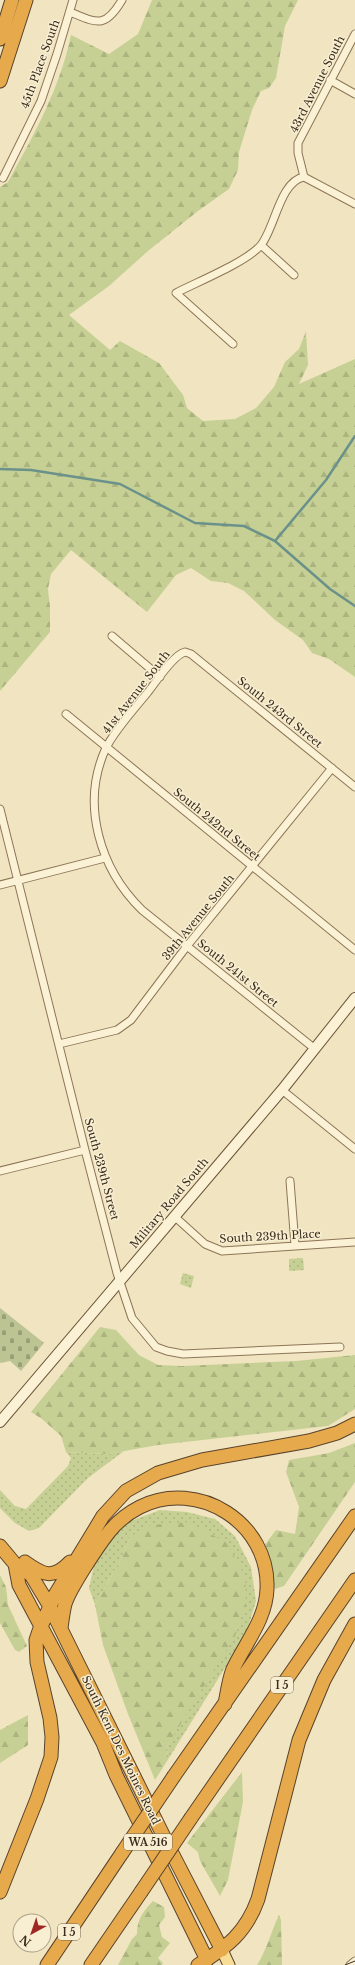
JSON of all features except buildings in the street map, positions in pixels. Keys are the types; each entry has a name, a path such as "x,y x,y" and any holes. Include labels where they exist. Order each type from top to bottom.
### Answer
{"highway":[{"path":"0,38 12,0"},
{"path":"0,81 26,0"},
{"path":"0,1892 40,1792 52,1757 50,1718 36,1653 36,1640 49,1605 103,1516 114,1502 137,1484 158,1473 202,1460 310,1441 337,1433 355,1424"},
{"path":"61,1628 65,1604 74,1586 109,1532 127,1516 139,1508 155,1501 172,1498 185,1498 211,1504 232,1516 251,1535 264,1562 267,1588 262,1614 233,1670 225,1704"},
{"name":"I 5","path":"47,1965 174,1776 355,1516"},
{"path":"2,1548 17,1556 41,1573 50,1574 60,1571 83,1547"},
{"name":"South Kent Des Moines Road","path":"2,1548 15,1564 31,1575 49,1605 174,1857 222,1950"},
{"name":"South Kent Des Moines Road","path":"15,1564 19,1585 103,1743 126,1796 205,1963"},
{"name":"I 5","path":"91,1965 355,1580"},
{"path":"205,1963 222,1950 245,1928 253,1914 300,1740 324,1680 355,1624"}],"main road":[{"name":"Military Road South","path":"0,1422 282,1090 355,998"},
{"name":"South Kent Des Moines Road","path":"222,1950 228,1965"}],"street":[{"name":"45th Place South","path":"3,178 41,101 73,0"},
{"path":"70,12 94,22 109,18 115,13 122,0"},
{"name":"43rd Avenue South","path":"304,177 298,153 298,143 355,34"},
{"path":"330,80 355,94"},
{"path":"233,344 176,293 233,265 261,245 288,189 297,178 304,177 355,204"},
{"path":"261,245 294,275"},
{"path":"112,636 160,677"},
{"name":"41st Avenue South","path":"105,858 99,842 95,811 99,772 106,748 132,711 180,654 185,652 191,654"},
{"name":"South 243rd Street","path":"191,654 355,787"},
{"name":"South 242nd Street","path":"66,714 355,950"},
{"name":"39th Avenue South","path":"59,1044 107,1033 125,1026 187,946 332,768"},
{"name":"South 239th Street","path":"0,809 85,1150 120,1280 132,1318 156,1347 183,1354 340,1347"},
{"path":"0,885 105,858"},
{"name":"South 241st Street","path":"105,858 118,882 134,903 315,1049"},
{"path":"282,1090 355,1149"},
{"path":"0,1171 85,1150"},
{"path":"290,1181 295,1245"},
{"name":"South 239th Place","path":"174,1216 201,1242 216,1250 246,1250 295,1245 355,1242"},
{"path":"350,1965 355,1961"}],"green space":[{"path":"152,0 298,0 285,26 276,78 269,88 261,91 252,110 239,152 238,170 229,189 198,211 148,251 109,286 69,315 110,350 120,341 159,363 183,395 187,408 203,421 235,419 256,408 274,387 285,362 299,349 306,331 308,365 299,384 355,359 355,677 329,659 312,653 303,640 275,620 244,591 228,583 211,581 191,568 176,575 147,612 71,550 51,574 48,589 50,632 0,691 0,187 8,182 45,111 60,74 71,35 109,54 138,34"},
{"path":"303,1258 304,1270 289,1271 289,1259"},
{"path":"183,1273 194,1276 191,1288 180,1284"},
{"path":"0,1308 44,1343 21,1371 10,1361 0,1363"},
{"path":"100,1327 116,1330 139,1355 158,1365 182,1366 296,1361 355,1355 355,1409 328,1426 158,1445 108,1454 66,1452 61,1436 42,1419 31,1412"},
{"path":"355,1443 355,1482 284,1586 275,1589 263,1547 276,1530 295,1534 299,1507 286,1472 289,1460 329,1453"},
{"path":"124,1451 88,1478 39,1528 29,1531 15,1523 0,1508 0,1490 15,1506 26,1509 68,1466 71,1458 66,1452 108,1454"},
{"path":"160,1510 187,1512 215,1519 235,1536 251,1567 256,1601 246,1634 169,1758 165,1749 180,1723 131,1536 120,1561 95,1605 89,1588 95,1560 109,1538 131,1521"},
{"path":"189,1522 227,1543 245,1576 246,1605 235,1636 165,1749 169,1758 155,1780 128,1714 103,1645 95,1605 120,1561 131,1536 151,1525"},
{"path":"0,1575 6,1587 8,1605 27,1646 19,1652 15,1650 0,1623"},
{"path":"28,1715 28,1745 0,1763 0,1730"},
{"path":"242,1772 243,1802 228,1880 220,1896 200,1861 198,1852 187,1843"},
{"path":"153,1901 164,1907 165,1917 159,1925 162,1937 170,1943 158,1958 163,1963 162,1965 118,1965 132,1939 137,1934 141,1916"},
{"path":"279,1915 281,1920 282,1965 257,1965 264,1953"}],"waterway":[{"path":"275,541 326,480 355,436"},
{"path":"0,469 31,470 120,484 195,523 244,526 275,541 330,589 355,606"}],"tram line":[{"path":"345,1965 355,1961"}]}
